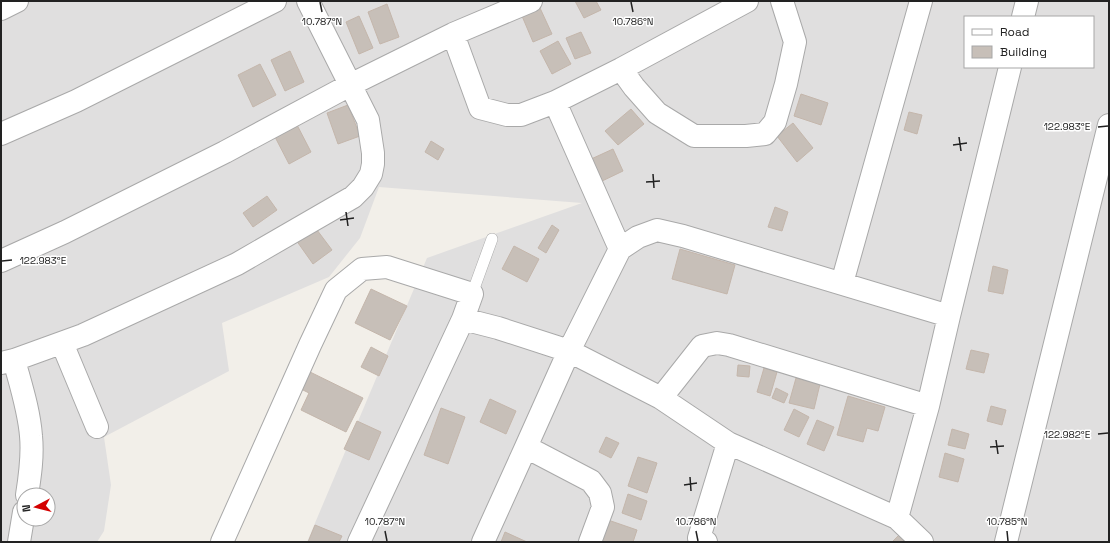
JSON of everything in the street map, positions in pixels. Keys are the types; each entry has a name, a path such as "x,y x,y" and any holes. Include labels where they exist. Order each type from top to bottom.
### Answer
{"street":[{"path":"1,8 17,1"},
{"path":"1,134 76,101 275,1"},
{"path":"28,487 31,468 32,438 27,409 7,362 83,335 237,264 353,197 363,187 371,174 373,164 368,120 308,1"},
{"path":"1,261 65,232 218,155 350,85 453,34 531,1"},
{"path":"453,34 480,108 507,115 521,115 555,102 621,69 747,1"},
{"path":"621,69 634,88 657,113 694,136 746,136 765,134 775,122 786,84 795,42 782,1"},
{"path":"842,283 921,1"},
{"path":"1023,16 1026,1"},
{"path":"897,518 928,406 948,316 1010,68"},
{"path":"555,102 620,249"},
{"path":"1006,542 1109,125"},
{"path":"483,542 569,351 620,249 638,237 657,230 690,238 948,316"},
{"path":"222,542 336,290 362,269 387,267 472,294 463,319 359,542"},
{"path":"463,319 498,328 569,351 661,398 728,443 897,518 922,542"},
{"path":"62,343 97,427"},
{"path":"661,398 702,346 717,343 729,345 928,406"},
{"path":"701,541 728,443"},
{"path":"526,447 591,481 600,493 604,507 590,542"},
{"path":"19,542 22,527"}],"lane":[{"path":"472,294 492,239"}],"shaded area":[{"path":"1,1 1109,1 1109,542 307,542 427,258 582,203 379,187 360,238 329,277 222,323 229,371 104,437 111,485 104,531 97,542 1,542"}],"building":[{"path":"575,1 596,1 601,10 584,18"},
{"path":"387,4 399,37 380,44 368,12"},
{"path":"540,8 552,34 533,42 522,16"},
{"path":"359,16 373,48 359,54 346,22"},
{"path":"581,32 591,53 575,59 566,38"},
{"path":"558,41 571,64 552,74 540,51"},
{"path":"290,51 304,82 285,91 271,60"},
{"path":"260,64 276,95 253,107 238,75"},
{"path":"801,94 828,103 821,125 794,116"},
{"path":"348,105 360,136 338,144 327,113"},
{"path":"631,109 644,124 618,145 605,131"},
{"path":"909,112 922,115 917,134 904,130"},
{"path":"296,123 311,152 289,164 274,135"},
{"path":"793,123 813,148 797,162 777,136"},
{"path":"431,141 444,149 438,160 425,152"},
{"path":"613,149 623,171 600,182 589,160"},
{"path":"267,196 277,210 253,227 243,213"},
{"path":"775,207 788,212 782,231 768,227"},
{"path":"552,225 559,230 546,253 538,248"},
{"path":"314,226 332,250 313,264 296,240"},
{"path":"514,246 539,259 527,282 502,269"},
{"path":"680,249 735,265 727,294 672,279"},
{"path":"993,266 1008,270 1003,294 988,291"},
{"path":"371,289 407,306 390,340 355,323"},
{"path":"371,347 388,356 379,376 361,367"},
{"path":"971,350 989,354 984,373 966,369"},
{"path":"738,365 750,366 749,377 737,376"},
{"path":"764,368 777,372 770,396 757,392"},
{"path":"308,371 363,398 346,432 301,410 309,393 299,388"},
{"path":"796,378 820,384 814,409 789,403"},
{"path":"776,388 788,394 784,403 772,398"},
{"path":"848,396 885,407 878,431 867,428 863,442 837,435"},
{"path":"490,399 516,411 506,434 480,422"},
{"path":"991,406 1006,410 1002,425 987,421"},
{"path":"441,408 465,417 448,464 424,455"},
{"path":"794,409 809,417 799,437 784,430"},
{"path":"817,420 834,427 824,451 807,444"},
{"path":"357,421 381,432 369,460 344,449"},
{"path":"952,429 969,434 965,449 948,445"},
{"path":"606,437 619,443 611,458 599,452"},
{"path":"945,453 964,459 958,482 939,477"},
{"path":"638,457 657,463 647,493 628,486"},
{"path":"628,494 647,501 641,520 622,513"},
{"path":"608,520 637,530 633,542 601,542"},
{"path":"315,525 342,536 339,542 308,542"},
{"path":"505,532 527,542 501,542"},
{"path":"901,533 911,542 892,542"}]}
